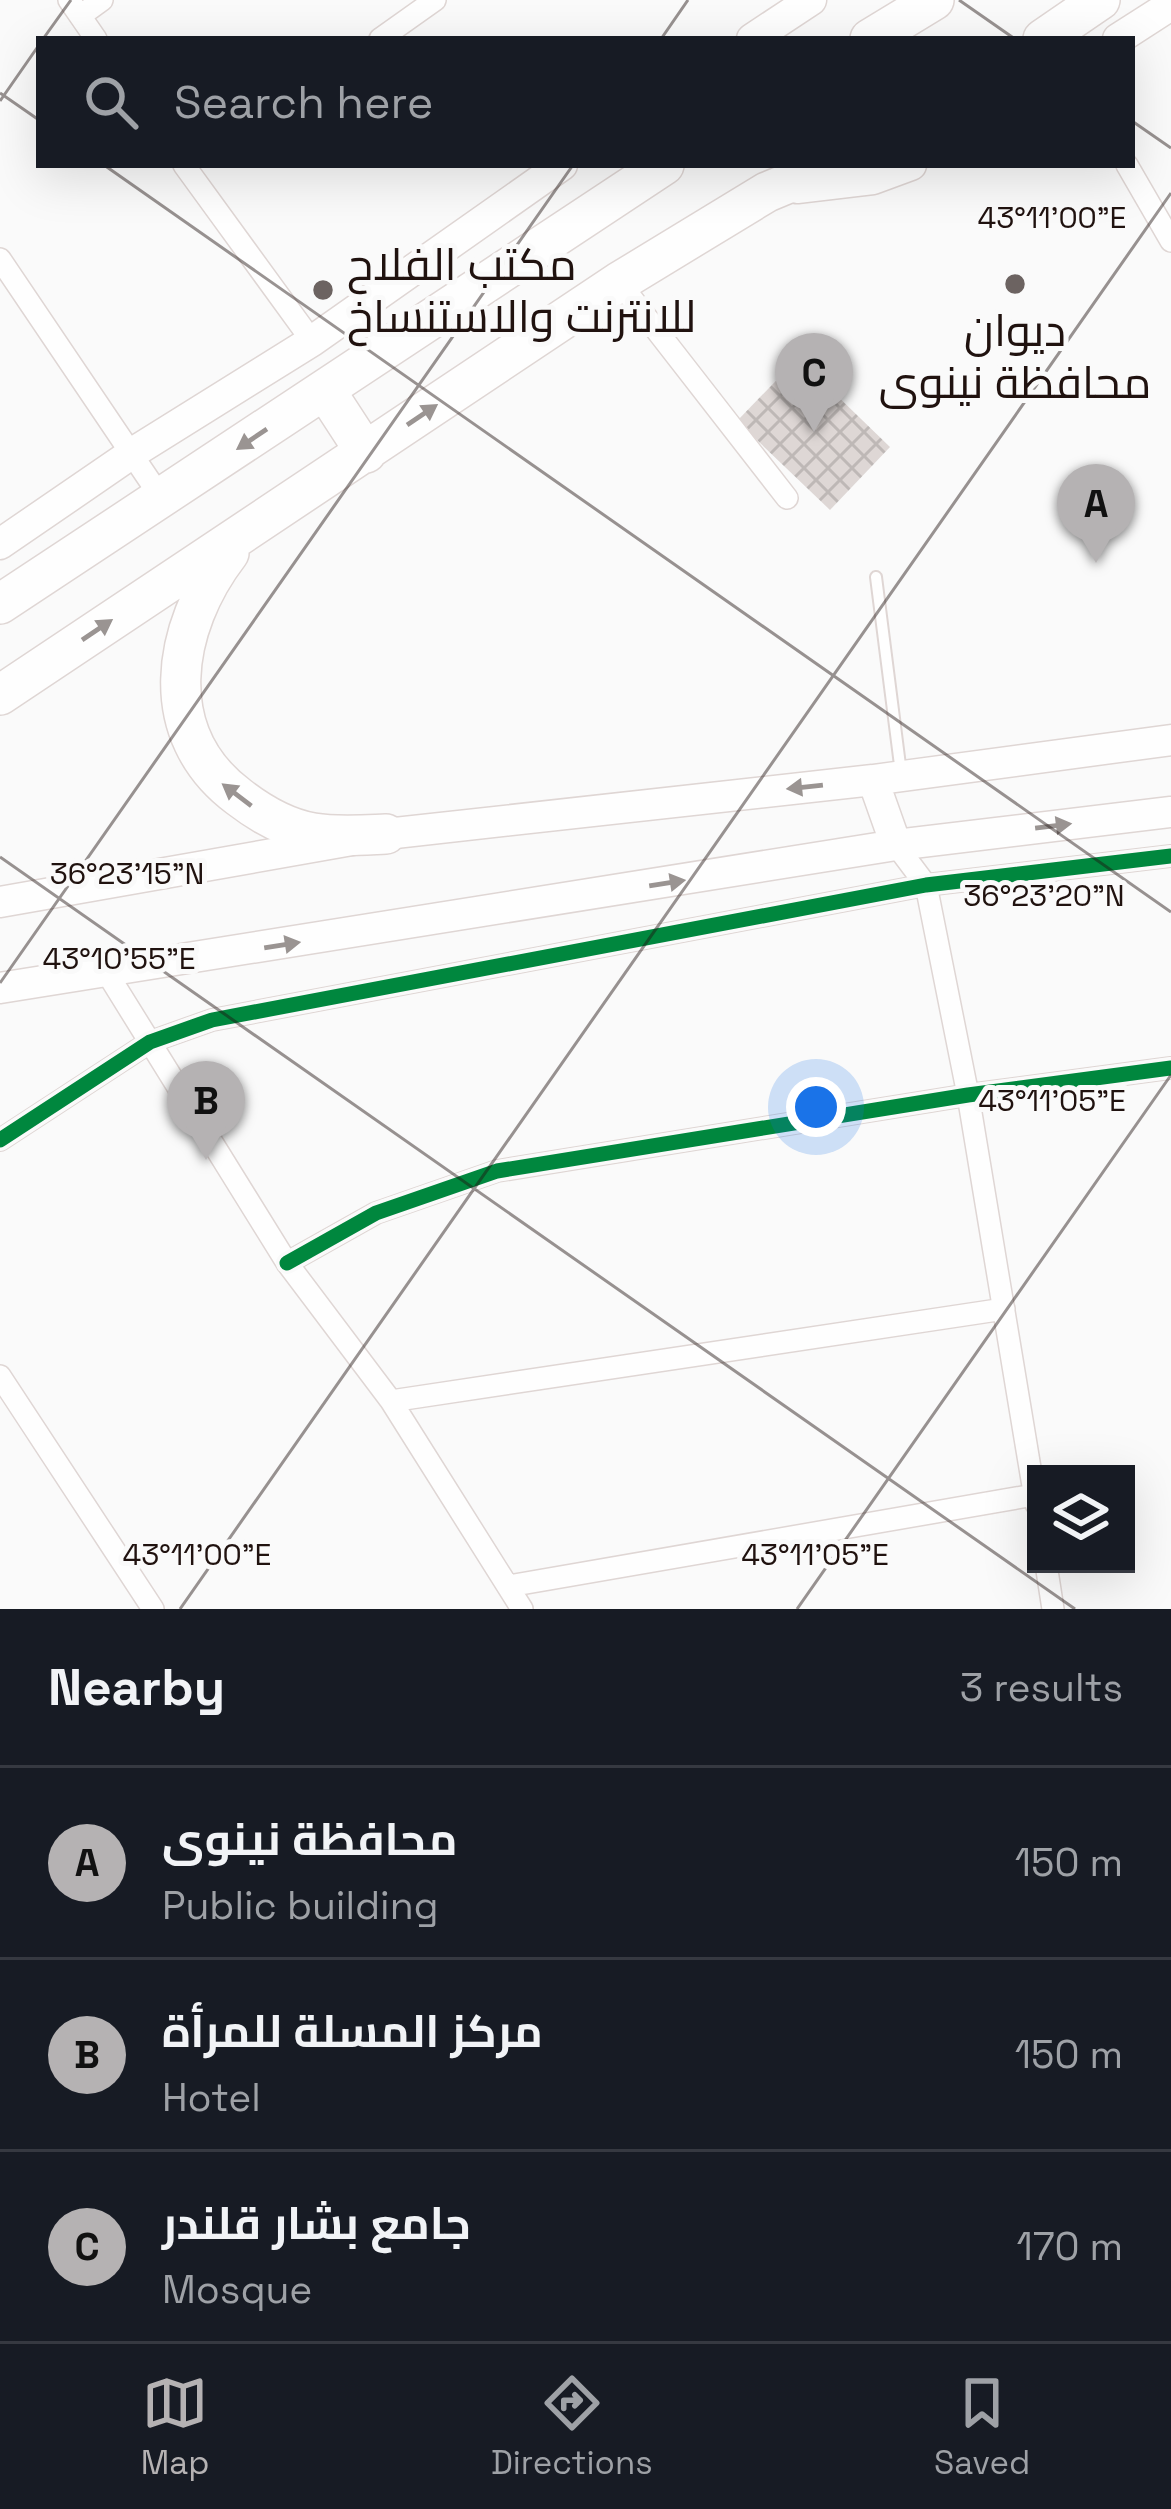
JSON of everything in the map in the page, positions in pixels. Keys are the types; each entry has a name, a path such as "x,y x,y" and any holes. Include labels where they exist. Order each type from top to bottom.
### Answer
{"highway":[{"path":"875,36 934,0"},
{"path":"1047,36 1100,0"},
{"path":"0,604 659,168"},
{"path":"0,695 619,282 767,192 825,168"},
{"path":"325,390 366,453"},
{"path":"254,526 212,574 189,623 181,692 192,739 206,766 224,786 281,824 342,836 386,834"}],"main road":[{"path":"757,36 811,0"},
{"path":"1123,36 1171,5"},
{"path":"0,544 134,452 312,341 558,168"},
{"path":"767,192 873,179 903,168"},
{"path":"0,902 386,834 887,778 1171,740"},
{"path":"887,778 896,845"},
{"path":"0,988 896,845 1171,812"}],"street":[{"path":"94,36 74,8 102,0"},
{"path":"384,36 435,0"},
{"path":"193,168 312,341"},
{"path":"1129,168 1171,241"},
{"path":"0,259 162,499"},
{"path":"619,282 787,498"},
{"path":"896,845 926,885 968,1095 1029,1465"},
{"path":"0,1140 150,1042 212,1020 926,885 1171,856"},
{"path":"107,973 287,1263 391,1401 522,1609"},
{"path":"287,1263 376,1213 497,1171 968,1095 1171,1068"},
{"path":"391,1401 1004,1309"},
{"path":"0,1376 153,1609"},
{"path":"509,1586 1027,1501"},
{"path":"1047,1573 1053,1609"}],"lane":[{"path":"876,577 887,778"}],"building":[{"path":"798,358 890,447 830,510 737,421"}],"cycle path":[{"path":"0,1140 150,1042 212,1020 926,885 1171,856"},
{"path":"287,1263 376,1213 497,1171 968,1095 1171,1068"}],"place":[{"name":"ديوان محافظة نينوى","path":"1015,284"},
{"name":"مكتب الفلاح للانترنت والاستنساخ","path":"323,290"},
{"name":"جامع بشار قلندر","path":"814,432"},
{"name":"محافظة نينوى","path":"1096,563"},
{"name":"مركز المسلة للمرأة","path":"206,1160"}]}
